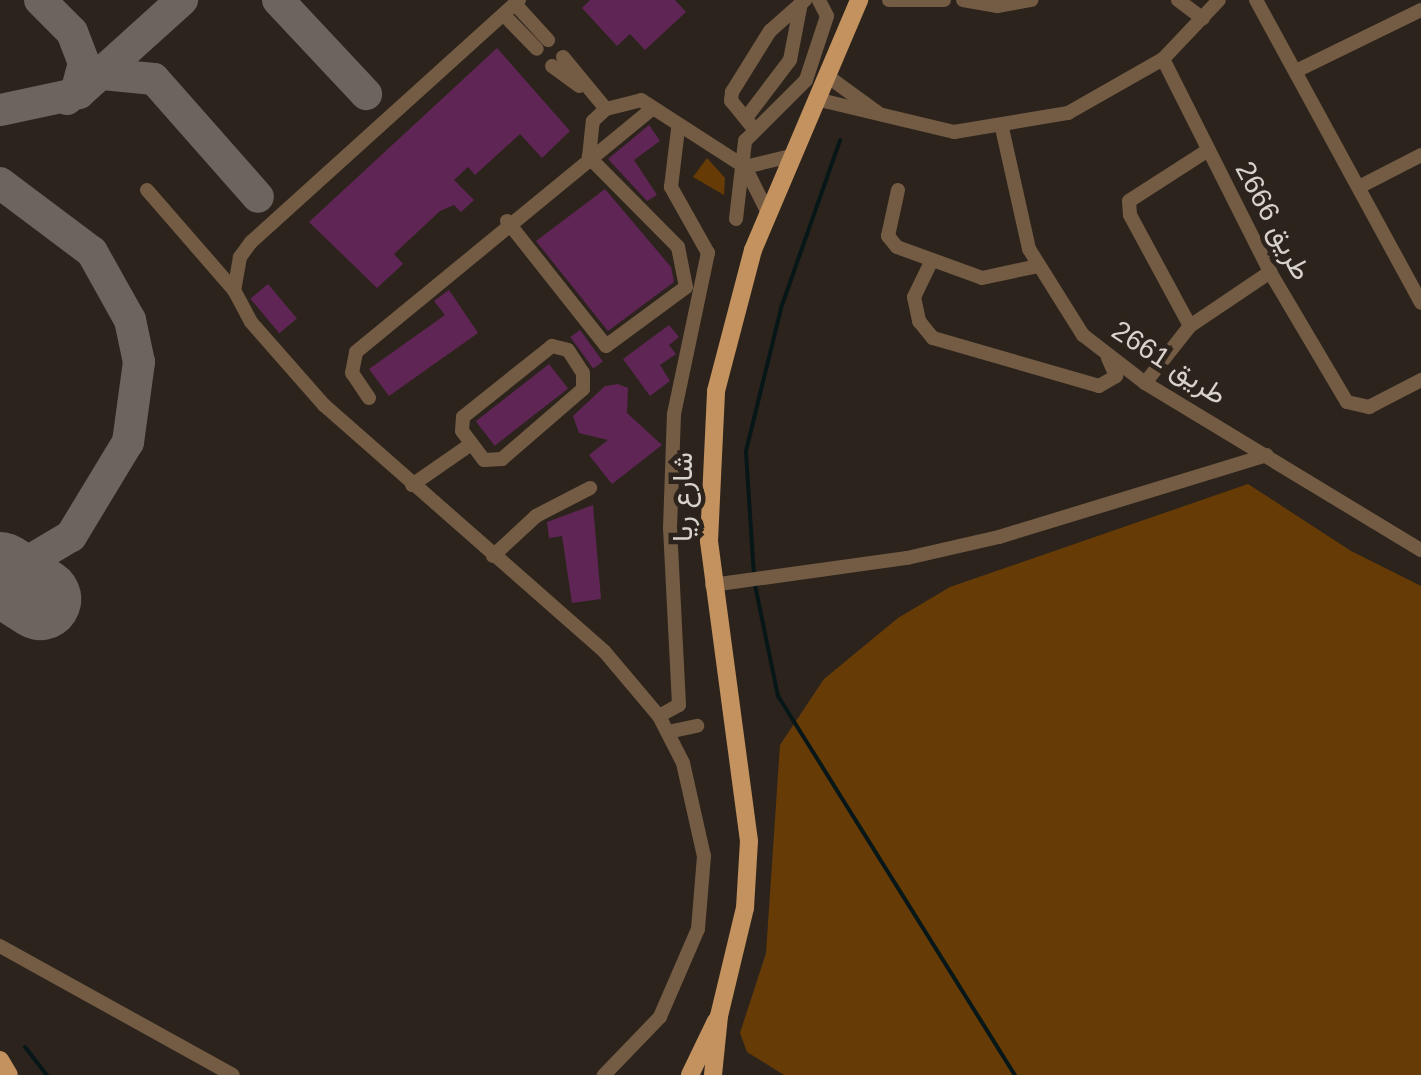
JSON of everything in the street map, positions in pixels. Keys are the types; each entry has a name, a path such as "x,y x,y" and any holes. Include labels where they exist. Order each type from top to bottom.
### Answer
{"main road":[{"name":"شارع ريا","path":"718,1016 745,908 749,841 712,585 708,497 716,391 740,287 768,213 830,78 859,0"},
{"path":"690,1075 718,1016"},
{"path":"713,1075 718,1016"},
{"path":"0,1060 9,1075"}],"street":[{"path":"750,124 791,101 812,68 828,12 819,0"},
{"path":"889,0 944,0"},
{"path":"964,0 1024,1"},
{"path":"1178,0 1203,19"},
{"path":"820,100 954,132 1002,128 1068,113 1162,59 1220,0"},
{"path":"1256,0 1421,303"},
{"path":"750,124 732,92 770,31 803,1"},
{"path":"736,219 750,124 790,60 803,1"},
{"path":"234,290 240,257 251,242 513,6 542,44"},
{"path":"1296,70 1421,10"},
{"name":"طريق 2666","path":"1162,59 1270,272 1347,402 1370,408 1421,380"},
{"path":"557,61 606,109"},
{"path":"830,78 879,114"},
{"path":"588,157 594,121 606,109 632,98 745,167 768,213"},
{"path":"369,398 352,374 356,352 508,221 652,109"},
{"name":"طريق 2661","path":"1002,128 1023,231 1038,266 1083,335 1145,383 1421,550"},
{"path":"659,716 680,705 670,528 674,414 708,254 671,187 678,129"},
{"path":"1190,326 1130,214 1129,202 1208,150"},
{"path":"745,167 796,155"},
{"path":"1359,187 1421,155"},
{"path":"508,221 604,344 627,334 686,286 685,258 588,157"},
{"path":"147,190 234,290 251,322 324,404 604,651 668,732 700,824 704,880 698,929 660,1017 604,1075"},
{"path":"898,190 888,236 932,260 994,280 1038,266"},
{"path":"932,260 914,297 919,321 933,338 1099,386 1116,376 1107,356"},
{"path":"1145,383 1190,326 1270,272"},
{"path":"552,346 568,350 584,373 580,393 499,461 484,460 471,444 460,426 465,413 552,346"},
{"path":"412,485 471,444"},
{"path":"712,585 756,582 999,537 1266,455"},
{"path":"493,556 536,516 590,488"},
{"path":"668,732 697,726"},
{"path":"0,946 234,1075"}],"shaded area":[{"path":"707,158 725,178 724,195 693,177"},
{"path":"1248,484 1351,551 1421,586 1421,1075 784,1075 747,1052 740,1033 766,953 780,745 824,679 898,618 950,587"}],"building":[{"path":"590,0 675,0 686,12 645,50 630,34 617,46 582,8"},
{"path":"497,48 570,131 542,158 520,134 475,175 468,167 454,180 474,200 461,212 454,205 440,211 394,254 403,264 377,288 309,222"},
{"path":"649,125 660,141 634,160 657,195 647,201 608,159"},
{"path":"605,189 671,267 674,282 608,331 536,241"},
{"path":"268,284 297,318 279,333 250,299"},
{"path":"449,290 478,333 389,396 369,369 445,315 434,301"},
{"path":"669,325 679,337 669,345 676,354 660,365 670,381 650,396 623,359"},
{"path":"580,330 603,362 593,369 570,337"},
{"path":"549,364 568,388 495,446 476,421"},
{"path":"618,384 628,388 627,413 662,445 612,484 589,455 608,440 579,433 573,416 605,386"},
{"path":"593,505 601,599 572,603 562,536 549,538 547,522"}],"waterway":[{"path":"754,576 746,451 781,308 840,140"},
{"path":"755,585 778,696 1015,1075"},
{"path":"25,1047 47,1075"}],"taxiway":[{"path":"40,0 72,32 84,63 77,89 67,99"},
{"path":"0,110 79,93 182,0"},
{"path":"278,0 366,94"},
{"path":"103,74 154,79 258,197"},
{"path":"0,183 92,252 130,320 139,362 128,442 71,536 29,561 0,561"}],"runway":[{"path":"0,573 40,599"}]}
